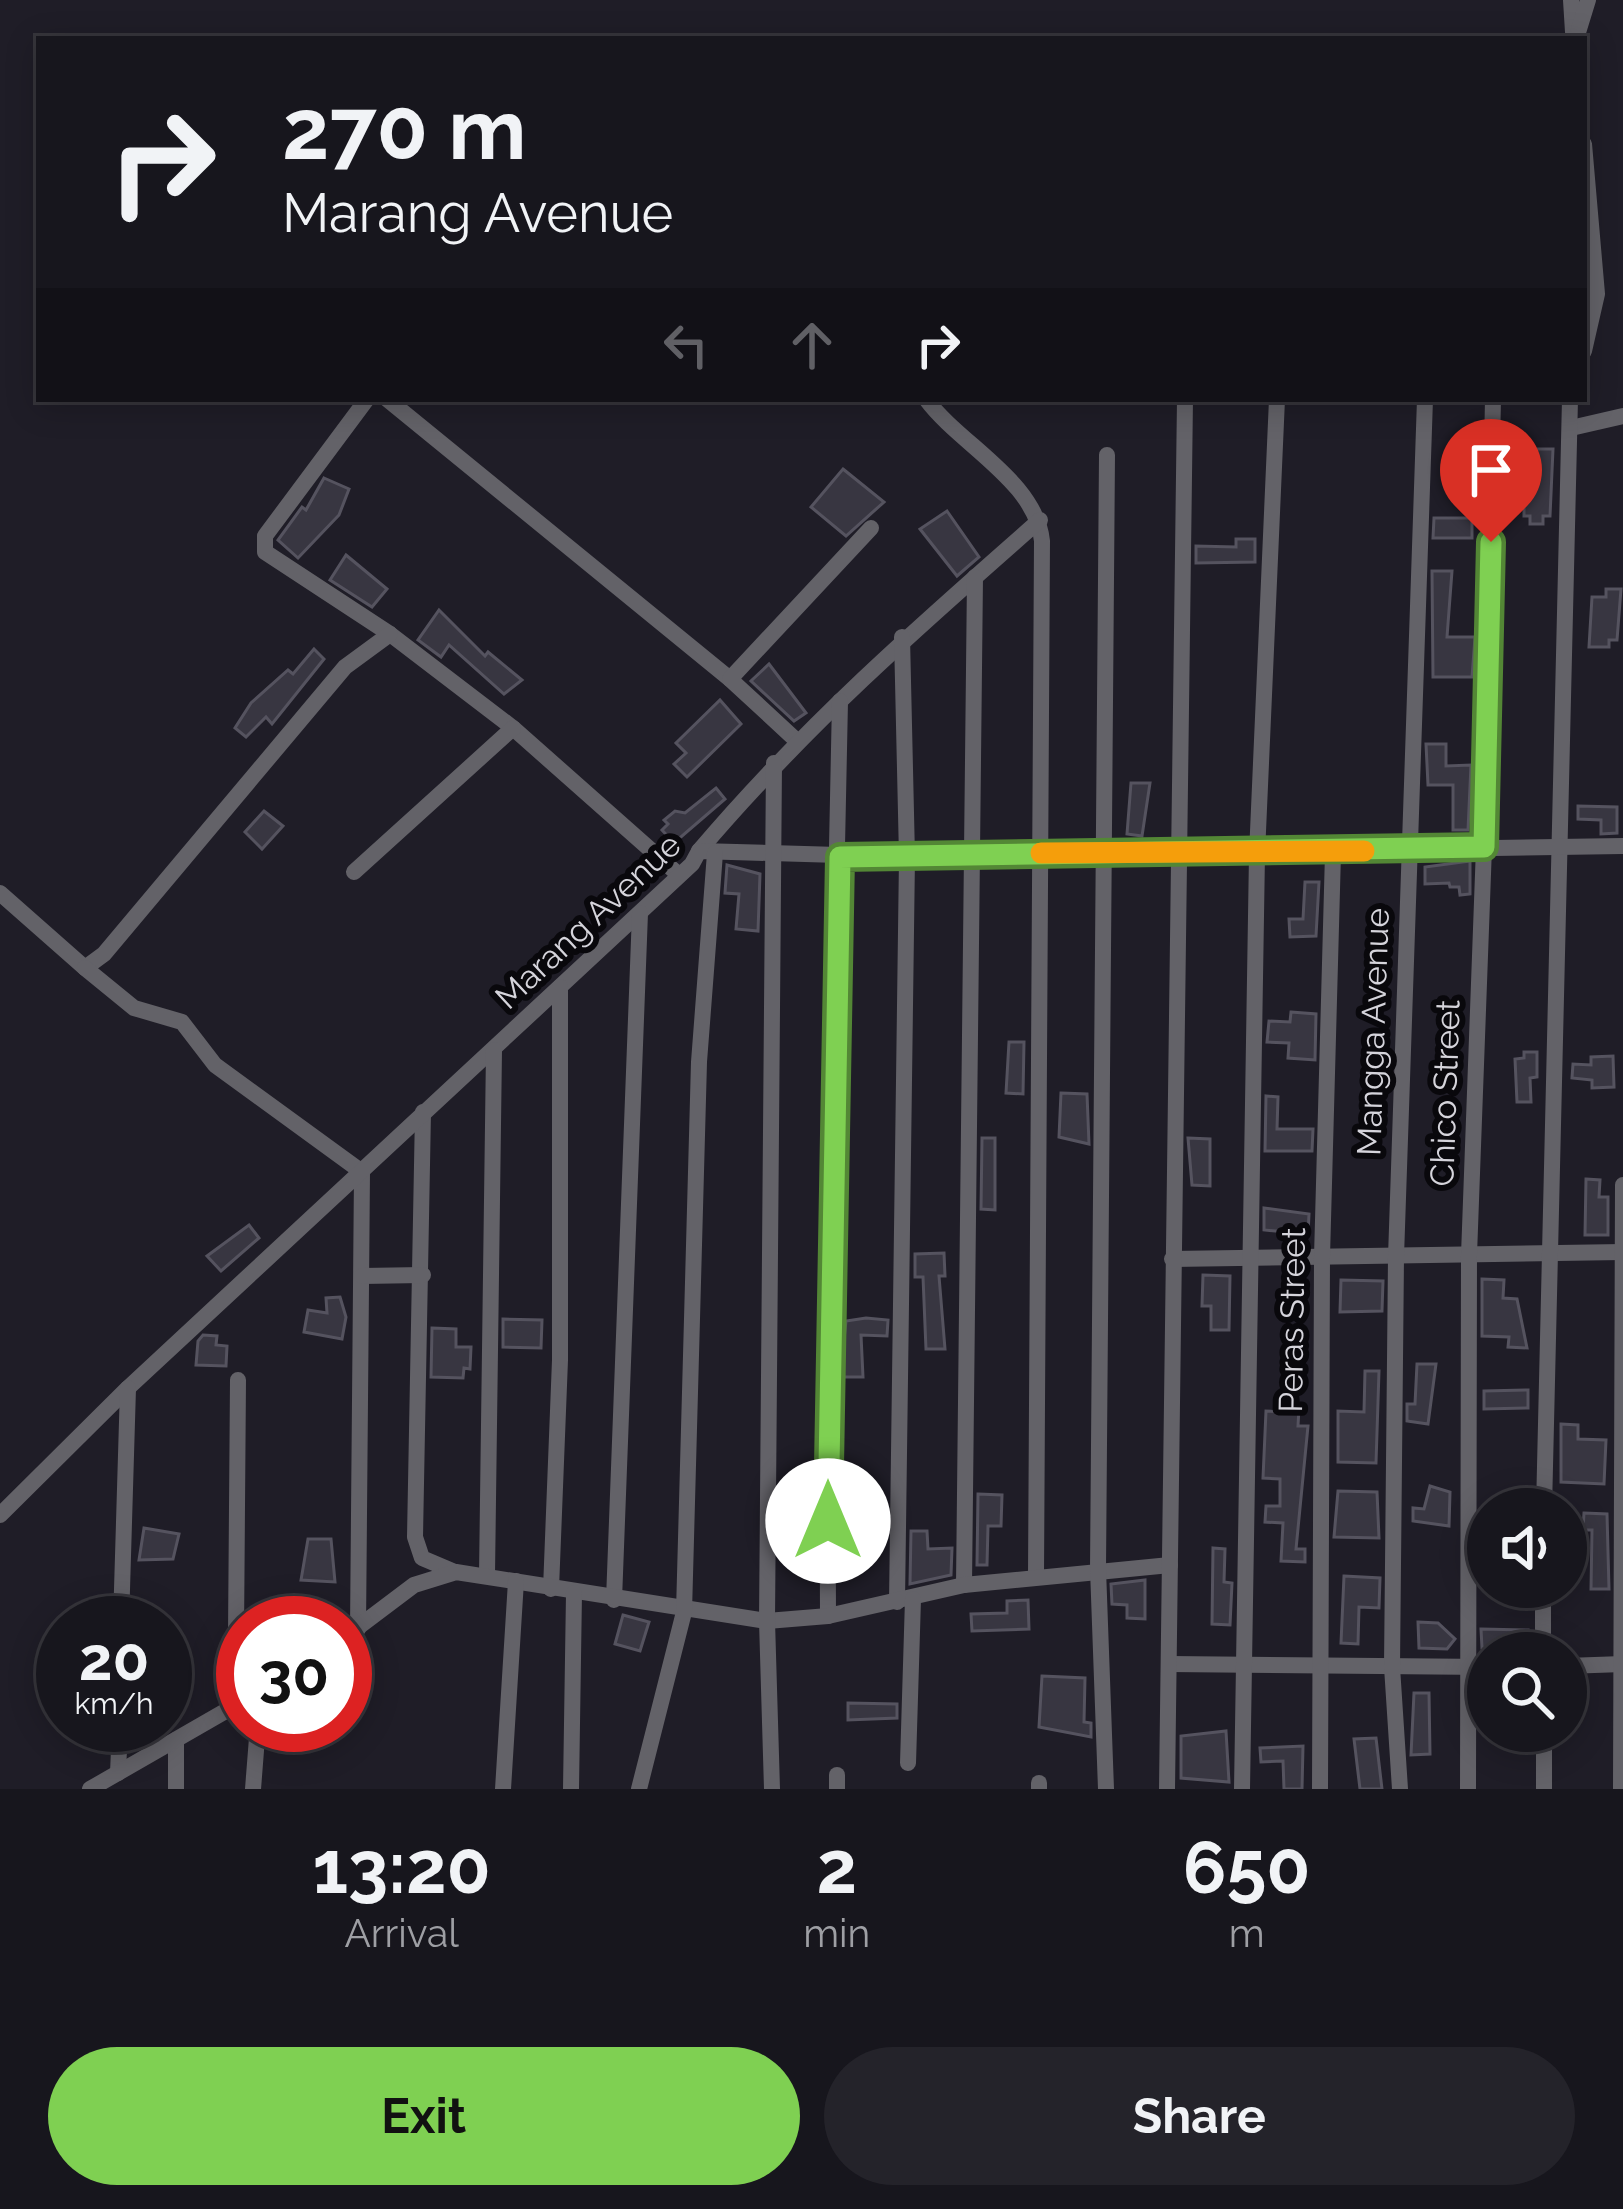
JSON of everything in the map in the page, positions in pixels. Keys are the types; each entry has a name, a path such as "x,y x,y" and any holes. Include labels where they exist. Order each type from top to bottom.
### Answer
{"street":[{"path":"1571,0 1575,36"},
{"path":"1576,36 1588,0"},
{"path":"1587,179 1597,294 1587,338"},
{"path":"365,402 265,536 263,548 390,634 513,728 679,874"},
{"path":"391,402 730,679 796,740"},
{"path":"929,402 1040,520 1036,1576"},
{"path":"1167,1789 1185,402"},
{"path":"1242,1789 1257,854 1277,402"},
{"name":"Mangga Avenue","path":"1400,1789 1392,1667 1396,1257 1425,402"},
{"name":"Chico Street","path":"1478,1632 1469,1255 1484,847 1492,402"},
{"path":"1544,1488 1546,1251 1570,402"},
{"path":"1570,428 1623,416"},
{"path":"1106,1789 1098,1569 1107,455"},
{"path":"639,1789 649,1731 685,1612 707,852 796,740 902,637 1040,520"},
{"path":"730,679 871,528"},
{"path":"964,1585 975,578"},
{"path":"85,968 104,954 345,667 390,634"},
{"path":"902,637 907,857 908,1763"},
{"path":"828,1616 827,1331 840,701"},
{"path":"354,872 513,728"},
{"path":"772,1789 767,1621 774,763"},
{"name":"Marang Avenue","path":"0,1515 128,1388 707,852 907,857 1623,846"},
{"name":"Peras Street","path":"1320,1789 1322,1257 1333,853"},
{"path":"0,893 134,1008 182,1022 215,1065 362,1172 352,1596"},
{"path":"614,1600 640,913"},
{"path":"551,1589 560,1360 560,987"},
{"path":"487,1576 494,1050"},
{"path":"423,1112 415,1538 422,1558 456,1572 685,1612 767,1621 828,1616 964,1585 1170,1565"},
{"path":"1621,1789 1623,1185"},
{"path":"1172,1259 1622,1252"},
{"path":"362,1276 423,1275"},
{"path":"236,1596 238,1380"},
{"path":"122,1596 128,1388"},
{"path":"372,1617 414,1585 456,1572"},
{"path":"503,1789 516,1581"},
{"path":"571,1789 574,1593"},
{"path":"1169,1664 1467,1667"},
{"path":"1587,1665 1621,1664"},
{"path":"90,1789 157,1752"},
{"path":"176,1752 176,1789"},
{"path":"253,1789 256,1752"},
{"name":"Chico Street","path":"1468,1789 1471,1752"},
{"path":"1544,1752 1544,1789"}],"building":[{"path":"1530,449 1553,449 1550,516 1543,516 1543,524 1530,524 1530,516 1524,516 1524,499 1530,499"},
{"path":"843,469 884,502 846,536 811,507"},
{"path":"324,478 349,489 339,515 298,558 278,540 302,507 306,510"},
{"path":"947,511 979,557 957,576 920,529"},
{"path":"1434,518 1472,518 1472,538 1433,538"},
{"path":"1236,539 1255,539 1255,562 1196,563 1196,546 1236,547"},
{"path":"346,555 387,589 372,607 330,580"},
{"path":"1432,571 1452,571 1447,637 1475,637 1472,677 1433,677"},
{"path":"1606,589 1621,589 1617,640 1609,640 1609,647 1589,647 1592,597 1606,597"},
{"path":"439,610 485,656 488,652 522,680 504,694 449,645 441,657 418,640"},
{"path":"314,649 324,659 272,724 266,717 246,737 235,728 251,703 288,670 293,674"},
{"path":"769,664 806,713 794,721 751,681"},
{"path":"720,700 741,724 687,777 674,764 686,753 676,743"},
{"path":"1426,744 1446,744 1446,766 1471,765 1468,830 1453,830 1453,785 1428,785"},
{"path":"1131,783 1150,783 1142,836 1127,834"},
{"path":"716,788 725,799 674,843 662,830 668,824 664,820 675,811 685,813"},
{"path":"1578,806 1617,807 1617,833 1601,834 1601,820 1578,819"},
{"path":"264,811 283,826 262,849 245,832"},
{"path":"1470,861 1470,894 1460,895 1459,887 1449,883 1425,884 1425,867"},
{"path":"727,865 760,874 758,931 736,929 739,894 725,893"},
{"path":"1305,882 1319,882 1316,936 1290,937 1289,919 1303,919"},
{"path":"1291,1012 1316,1014 1315,1060 1288,1058 1289,1043 1267,1042 1269,1021 1290,1022"},
{"path":"1009,1042 1024,1042 1023,1094 1006,1093"},
{"path":"1524,1052 1537,1052 1537,1077 1530,1078 1531,1102 1517,1102 1515,1059 1524,1058"},
{"path":"1613,1056 1614,1087 1592,1088 1592,1080 1572,1078 1573,1064 1591,1065 1591,1057"},
{"path":"1061,1093 1087,1094 1089,1144 1059,1137"},
{"path":"1266,1096 1278,1097 1277,1129 1313,1129 1312,1151 1265,1151"},
{"path":"982,1138 995,1138 995,1210 981,1209"},
{"path":"1188,1138 1210,1139 1210,1186 1192,1185"},
{"path":"1586,1179 1600,1180 1599,1197 1608,1197 1608,1235 1585,1235"},
{"path":"1264,1208 1309,1214 1308,1234 1264,1230"},
{"path":"249,1225 259,1238 221,1271 207,1256"},
{"path":"944,1253 945,1276 939,1276 945,1349 926,1349 923,1277 915,1277 915,1254"},
{"path":"1203,1275 1230,1276 1229,1330 1211,1330 1211,1306 1202,1306"},
{"path":"1482,1279 1504,1280 1503,1298 1517,1299 1527,1348 1508,1347 1509,1337 1482,1336"},
{"path":"1341,1280 1383,1281 1382,1311 1340,1312"},
{"path":"340,1297 346,1317 342,1339 304,1332 308,1310 327,1313 326,1298"},
{"path":"503,1319 542,1320 541,1348 503,1347"},
{"path":"888,1320 887,1336 861,1335 863,1377 840,1377 846,1321"},
{"path":"432,1328 456,1329 456,1347 471,1347 470,1369 464,1368 463,1378 431,1377"},
{"path":"203,1335 217,1336 216,1345 227,1346 226,1366 196,1365"},
{"path":"1417,1364 1436,1364 1428,1424 1407,1421 1407,1404 1415,1404"},
{"path":"1365,1371 1379,1371 1376,1463 1338,1462 1338,1411 1364,1412"},
{"path":"1528,1390 1528,1408 1484,1409 1484,1391"},
{"path":"1285,1407 1299,1408 1298,1426 1308,1426 1296,1549 1305,1549 1305,1562 1281,1561 1283,1523 1265,1522 1266,1506 1280,1506 1280,1479 1263,1478 1266,1411 1285,1412"},
{"path":"1561,1424 1578,1425 1578,1439 1606,1440 1604,1484 1561,1482"},
{"path":"1430,1486 1450,1492 1449,1526 1413,1521 1413,1508 1424,1509"},
{"path":"1338,1491 1377,1492 1379,1538 1334,1537"},
{"path":"978,1494 1002,1495 1001,1526 988,1526 987,1565 977,1565"},
{"path":"1587,1513 1607,1514 1609,1589 1591,1589 1592,1530 1587,1530"},
{"path":"144,1528 179,1534 173,1559 139,1560"},
{"path":"911,1531 927,1531 928,1549 952,1548 951,1575 910,1584"},
{"path":"308,1539 331,1539 335,1582 301,1580"},
{"path":"1213,1548 1225,1549 1224,1582 1232,1583 1230,1625 1212,1624"},
{"path":"1344,1576 1380,1578 1379,1608 1359,1607 1358,1644 1341,1643"},
{"path":"1145,1580 1145,1619 1127,1618 1127,1605 1112,1604 1111,1584"},
{"path":"1028,1600 1029,1629 972,1631 971,1614 1007,1613 1007,1601"},
{"path":"623,1615 649,1622 640,1651 615,1644"},
{"path":"1418,1622 1438,1623 1455,1639 1447,1649 1419,1648"},
{"path":"1481,1629 1528,1630 1528,1632"},
{"path":"1042,1676 1085,1678 1084,1722 1091,1723 1091,1737 1039,1727"},
{"path":"1414,1693 1429,1693 1430,1754 1411,1755"},
{"path":"848,1703 897,1704 897,1718 848,1720"},
{"path":"1226,1731 1229,1782 1181,1778 1181,1736"},
{"path":"1376,1738 1382,1789 1360,1789 1354,1739"},
{"path":"1303,1746 1302,1789 1284,1789 1283,1761 1261,1762 1260,1748"}],"slow traffic":[{"path":"1041,853 1364,851"}],"route":[{"path":"828,1521 827,1331 840,857 1107,851 1333,853 1484,847 1491,542"}]}
